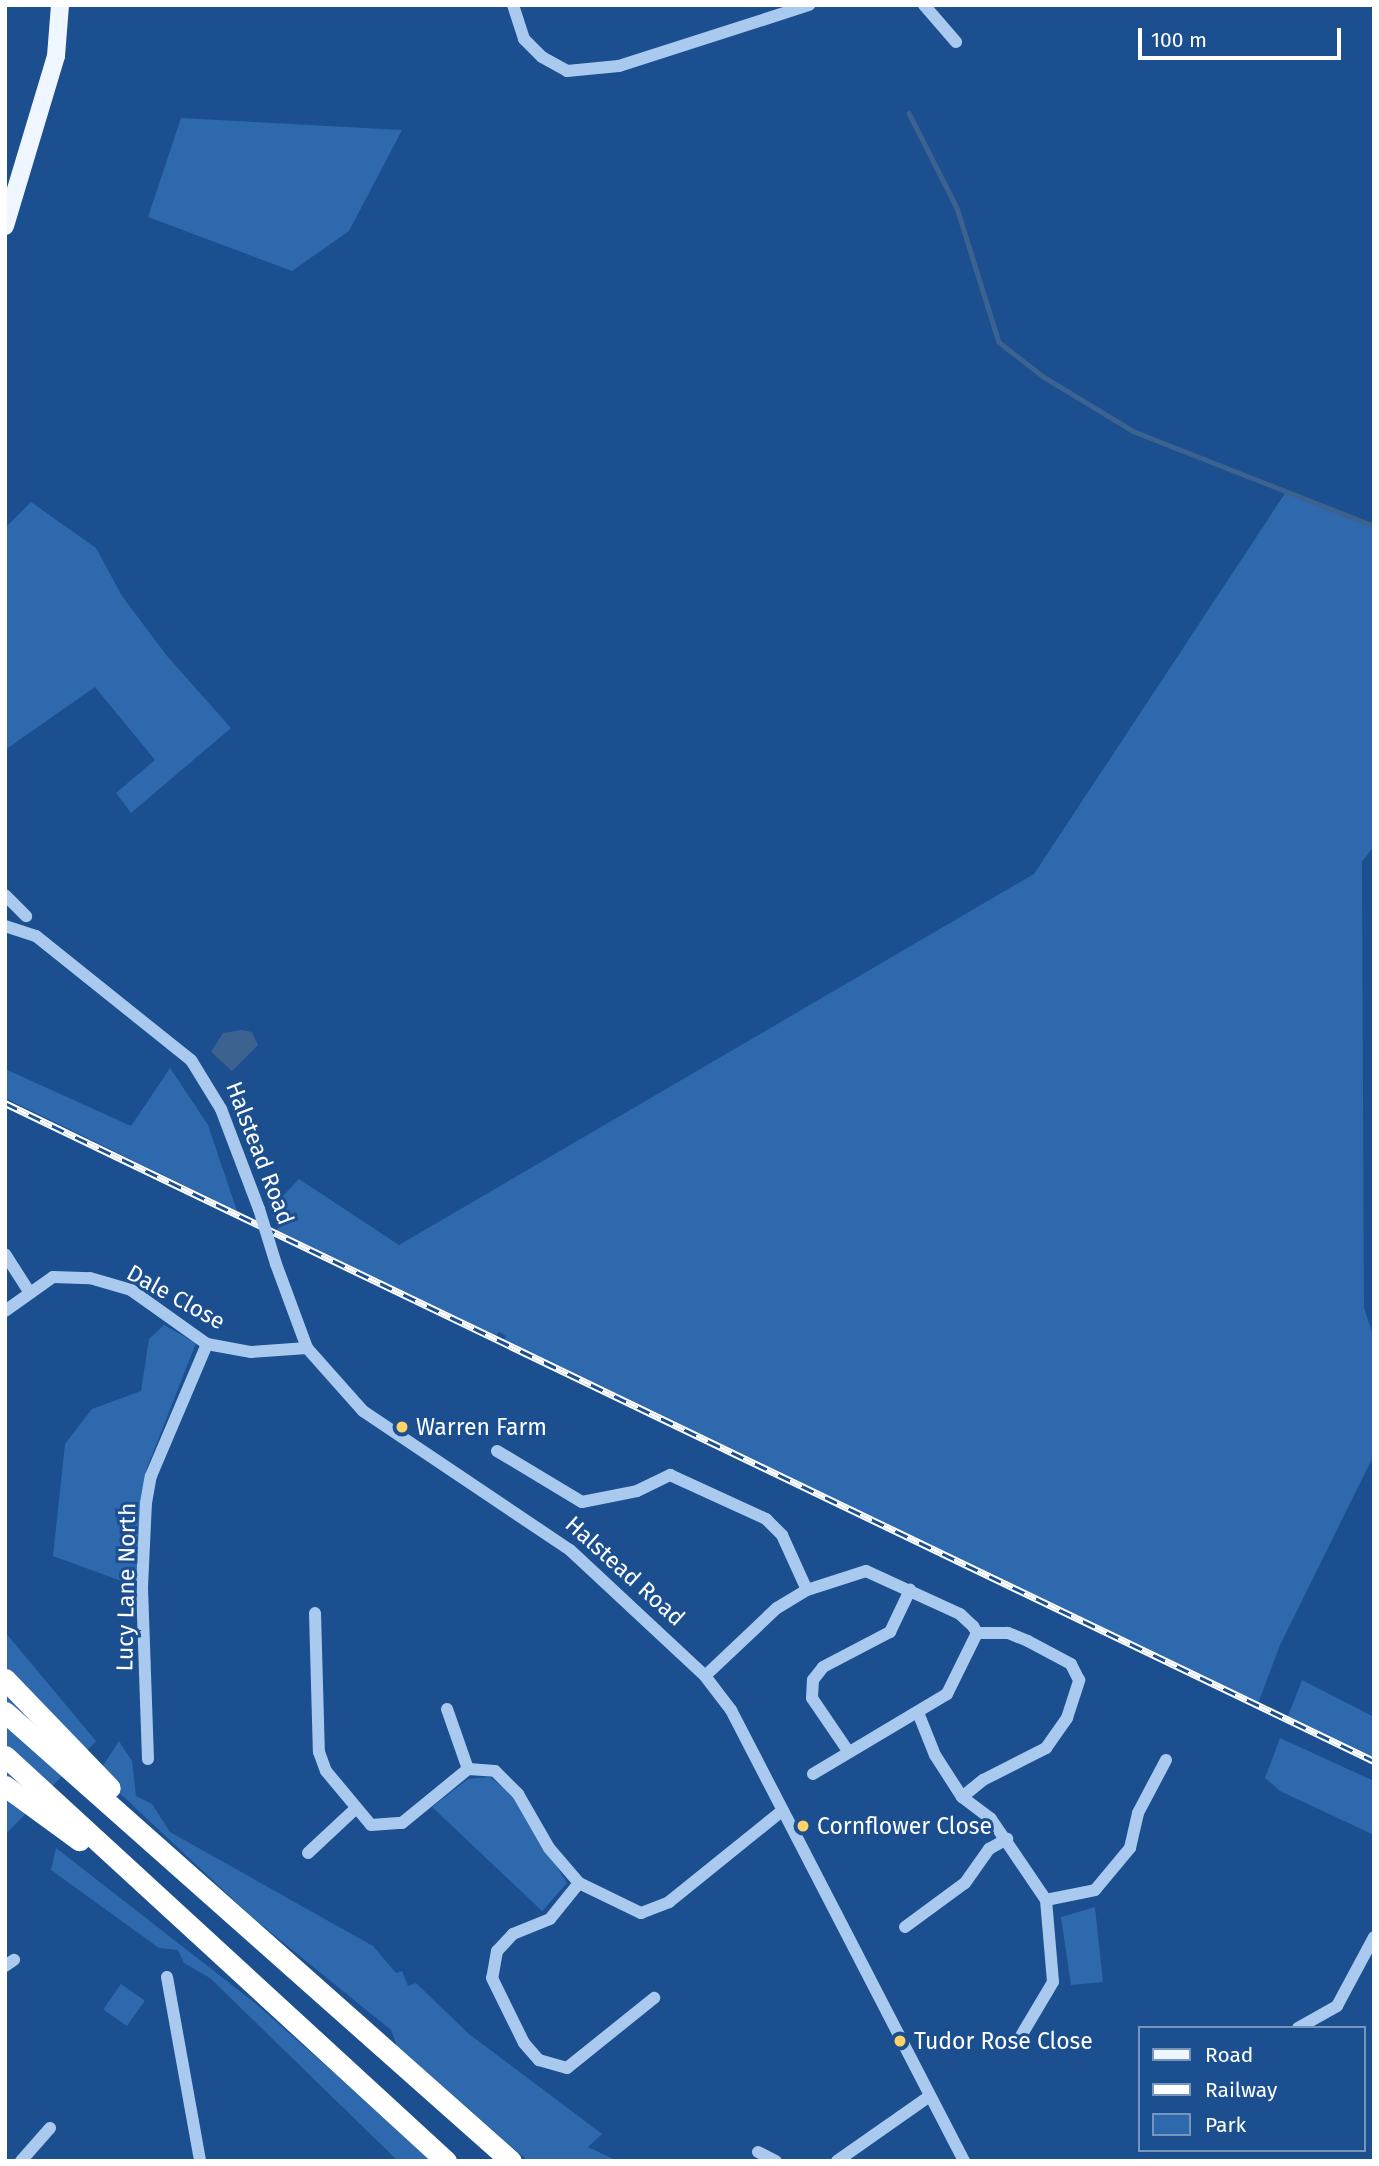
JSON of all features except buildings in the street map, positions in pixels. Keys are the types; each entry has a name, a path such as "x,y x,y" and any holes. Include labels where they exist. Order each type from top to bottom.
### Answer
{"highway":[{"path":"5,1679 196,1883"},
{"path":"5,1712 511,2161"},
{"path":"5,1756 446,2161"},
{"path":"5,1786 146,1888"}],"main road":[{"path":"5,226 56,57 60,5"}],"street":[{"path":"513,5 524,39 567,71 619,66 808,5"},
{"path":"924,5 956,42"},
{"path":"5,895 26,916"},
{"name":"Halstead Road","path":"5,926 36,936 191,1060 221,1109 307,1348 383,1427 570,1550 705,1676 731,1710 964,2161"},
{"path":"5,1254 28,1290"},
{"name":"Dale Close","path":"5,1311 28,1290 53,1277 90,1278 131,1290 206,1344 251,1352 307,1348"},
{"name":"Lucy Lane North","path":"148,1759 142,1587 146,1503 150,1476 206,1344"},
{"path":"496,1451 582,1502 637,1491 670,1475 766,1519 782,1535 807,1590"},
{"path":"705,1676 777,1608 807,1590 866,1571 960,1614 977,1633 1008,1633 1071,1664 1079,1679 1078,1695 1046,1748 982,1780 962,1797"},
{"path":"848,1751 812,1698 813,1680 823,1667 890,1632 911,1590"},
{"path":"315,1613 319,1752 326,1771 371,1825 401,1824 468,1769 495,1771 507,1779 549,1848 579,1883 617,1906 641,1913 654,1910 783,1810"},
{"path":"813,1774 848,1751 919,1715 947,1695 977,1633"},
{"path":"447,1709 468,1769"},
{"path":"919,1715 962,1797 991,1819 1046,1900 1053,1982 1018,2041"},
{"path":"1046,1900 1095,1890 1130,1848 1138,1812 1166,1760"},
{"path":"308,1853 355,1809"},
{"path":"905,1927 965,1883 989,1849 1007,1839"},
{"path":"579,1883 550,1919 513,1934 497,1951 492,1978 524,2043 539,2060 567,2068 654,1998"},
{"path":"1302,2026 1337,2006 1374,1937"},
{"path":"167,1978 200,2161"},
{"path":"836,2161 930,2096"},
{"path":"21,2161 50,2128"},
{"path":"758,2152 776,2161"}],"green space":[{"path":"181,118 402,130 349,231 292,271 148,217"},
{"path":"1286,492 1374,527 1374,846 1362,862 1364,1308 1374,1338 1374,1455 1280,1645 1257,1706 504,1341 506,1336 499,1332 496,1336 278,1231 265,1192 280,1199 299,1179 399,1245 1034,874"},
{"path":"31,502 96,548 122,596 167,656 231,728 131,813 116,793 155,760 95,687 5,750 5,528"},
{"path":"170,1068 208,1125 237,1211 5,1098 5,1069 131,1126"},
{"path":"164,1325 196,1343 147,1468 135,1586 53,1556 65,1444 92,1409 141,1391 149,1339"},
{"path":"5,1632 96,1741 8,1832 5,1830"},
{"path":"1302,1680 1374,1717 1374,1763 1286,1721"},
{"path":"1280,1738 1374,1781 1374,1835 1280,1791 1265,1778"},
{"path":"119,1741 132,1761 136,1796 152,1804 170,1832 373,1946 396,1973 402,1971 408,1986 416,1983 469,2034 602,2134 588,2147 618,2161 528,2161 397,2046 391,2030 253,1918 111,1785 102,1767"},
{"path":"490,1777 512,1795 567,1883 542,1911 432,1807 468,1779"},
{"path":"56,1848 255,2003 434,2161 398,2161 210,1978 184,1963 178,1950 159,1948 51,1870"},
{"path":"1095,1907 1103,1982 1071,1985 1061,1917"},
{"path":"121,1984 145,2001 127,2026 103,2009"}],"shaded area":[{"path":"242,1030 252,1032 258,1045 232,1071 211,1052 223,1033"}],"waterway":[{"path":"909,113 957,208 999,342 1044,377 1133,431 1374,526"}],"railway":[{"path":"5,1103 1374,1761"}],"place":[{"name":"Warren Farm","path":"402,1427"},
{"name":"Cornflower Close","path":"803,1826"},
{"name":"Tudor Rose Close","path":"900,2041"}]}
